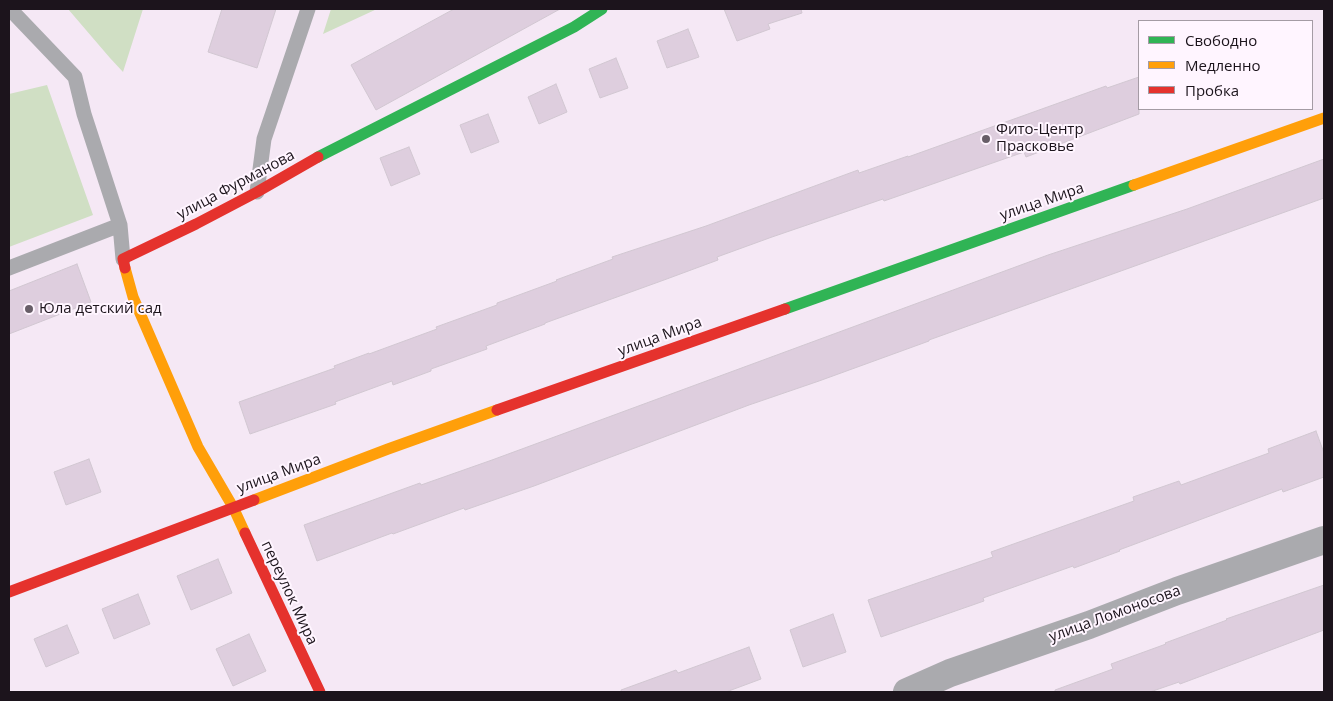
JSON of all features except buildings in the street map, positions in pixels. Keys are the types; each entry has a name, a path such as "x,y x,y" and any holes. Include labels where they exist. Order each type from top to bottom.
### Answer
{"main road":[{"name":"улица Фурманова","path":"123,259 196,224 324,154 574,26 602,9"},
{"name":"улица Мира","path":"9,592 406,442 1324,118"},
{"path":"123,259 133,297 198,447 233,507"},
{"name":"переулок Мира","path":"233,507 320,692"}],"street":[{"name":"улица Ломоносова","path":"907,692 950,673 1324,540"}],"lane":[{"path":"10,9 75,77 84,114 120,225 123,259"},
{"path":"257,192 264,139 308,9"},
{"path":"9,268 120,225"}],"green space":[{"path":"68,9 143,9 123,72 110,58"},
{"path":"331,9 377,9 323,34"},
{"path":"47,85 93,215 9,247 9,94"}],"traffic: fast":[{"path":"318,157 574,27 602,9"},
{"path":"785,309 1134,185"}],"traffic: slow":[{"path":"1134,185 1324,118"},
{"path":"125,268 133,297 198,447 233,507 245,533"},
{"path":"254,500 497,410"}],"traffic: jam":[{"path":"125,268 123,259 196,224 318,157"},
{"path":"497,410 785,309"},
{"path":"9,592 254,500"},
{"path":"245,533 320,692"}],"place":[{"name":"Фито-Центр Прасковье","path":"986,139"},
{"name":"Юла детский сад","path":"29,309"}]}
